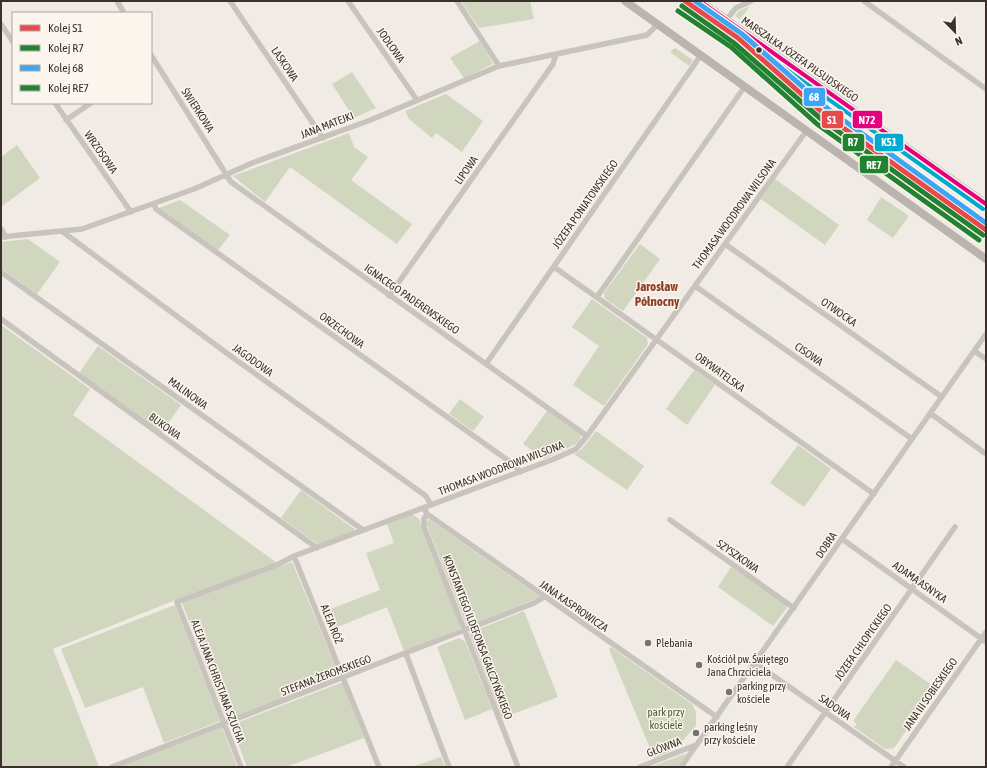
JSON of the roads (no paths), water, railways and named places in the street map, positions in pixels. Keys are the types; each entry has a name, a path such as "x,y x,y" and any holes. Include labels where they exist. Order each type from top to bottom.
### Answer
{"main road":[{"path":"625,1 986,259"},
{"name":"MARSZAŁKA JÓZEFA PIŁSUDSKIEGO","path":"700,1 986,204"}],"street":[{"path":"117,1 123,12"},
{"name":"LASKOWA","path":"230,1 323,138"},
{"name":"JODŁOWA","path":"348,1 417,100"},
{"path":"457,1 499,66"},
{"path":"726,20 736,8 750,1"},
{"path":"864,1 986,89"},
{"path":"1,24 12,40"},
{"name":"JANA MATEJKI","path":"4,237 82,229 194,190 252,163 323,138 499,66 647,35 658,24"},
{"name":"LIPOWA","path":"389,296 553,64 556,54"},
{"name":"JÓZEFA PONIATOWSKIEGO","path":"486,364 701,55"},
{"name":"ŚWIERKOWA","path":"153,62 227,175"},
{"path":"597,297 745,86"},
{"name":"WRZOSOWA","path":"56,104 131,212"},
{"path":"66,120 90,104"},
{"name":"THOMASA WOODROWA WILSONA","path":"177,602 276,565 294,556 363,530 425,511 431,505 520,472 576,449 587,436 807,130"},
{"name":"IGNACEGO PADEREWSKIEGO","path":"227,175 231,182 587,436"},
{"name":"ORZECHOWA","path":"154,204 156,209 513,464 520,472"},
{"path":"1,229 4,237"},
{"name":"JAGODOWA","path":"63,232 232,357 426,496 431,505"},
{"name":"OTWOCKA","path":"725,244 942,397"},
{"name":"OBYWATELSKA","path":"554,267 874,494"},
{"name":"MALINOWA","path":"1,272 363,530"},
{"name":"CISOWA","path":"695,286 912,439"},
{"name":"BUKOWA","path":"1,320 317,548"},
{"name":"DOBRA","path":"681,767 986,334"},
{"path":"974,351 986,359"},
{"path":"930,413 986,454"},
{"name":"JANA KASPROWICZA","path":"425,511 544,597 717,717"},
{"name":"KONSTANTEGO ILDEFONSA GAŁCZYŃSKIEGO","path":"425,511 424,528 518,767"},
{"name":"SZYSZKOWA","path":"670,520 794,608"},
{"name":"JÓZEFA CHŁOPICKIEGO","path":"788,767 955,527"},
{"name":"ADAMA ASNYKA","path":"842,539 984,640"},
{"name":"ALEJA RÓŻ","path":"294,556 379,767"},
{"name":"STEFANA ŻEROMSKIEGO","path":"112,767 465,632 534,603 544,597"},
{"name":"ALEJA JANA CHRISTIANA SZUCHA","path":"177,602 241,767"},
{"name":"JANA III SOBIESKIEGO","path":"891,767 984,640 986,632"},
{"path":"406,654 449,767"},
{"name":"SADOWA","path":"755,663 904,767"},
{"name":"GŁÓWNA","path":"640,767 696,745"}],"rail line":[{"name":"S1","path":"685,1 738,38 824,114 986,230"},
{"name":"68","path":"695,1 742,34 828,109 986,223"},
{"name":"R7","path":"682,6 734,43 821,119 983,235"},
{"name":"RE7","path":"678,11 731,47 817,124 979,240"}],"place":[{"name":"Plebania","path":"648,643"},
{"name":"Kościół pw. Świętego Jana Chrzciciela","path":"699,665"},
{"name":"parking przy kościele","path":"729,692"},
{"name":"parking leśny przy kościele","path":"696,733"}],"district":[{"name":"Jarosław Północny","path":"657,294"}],"park label":[{"name":"park przy kościele","path":"666,718"}]}
